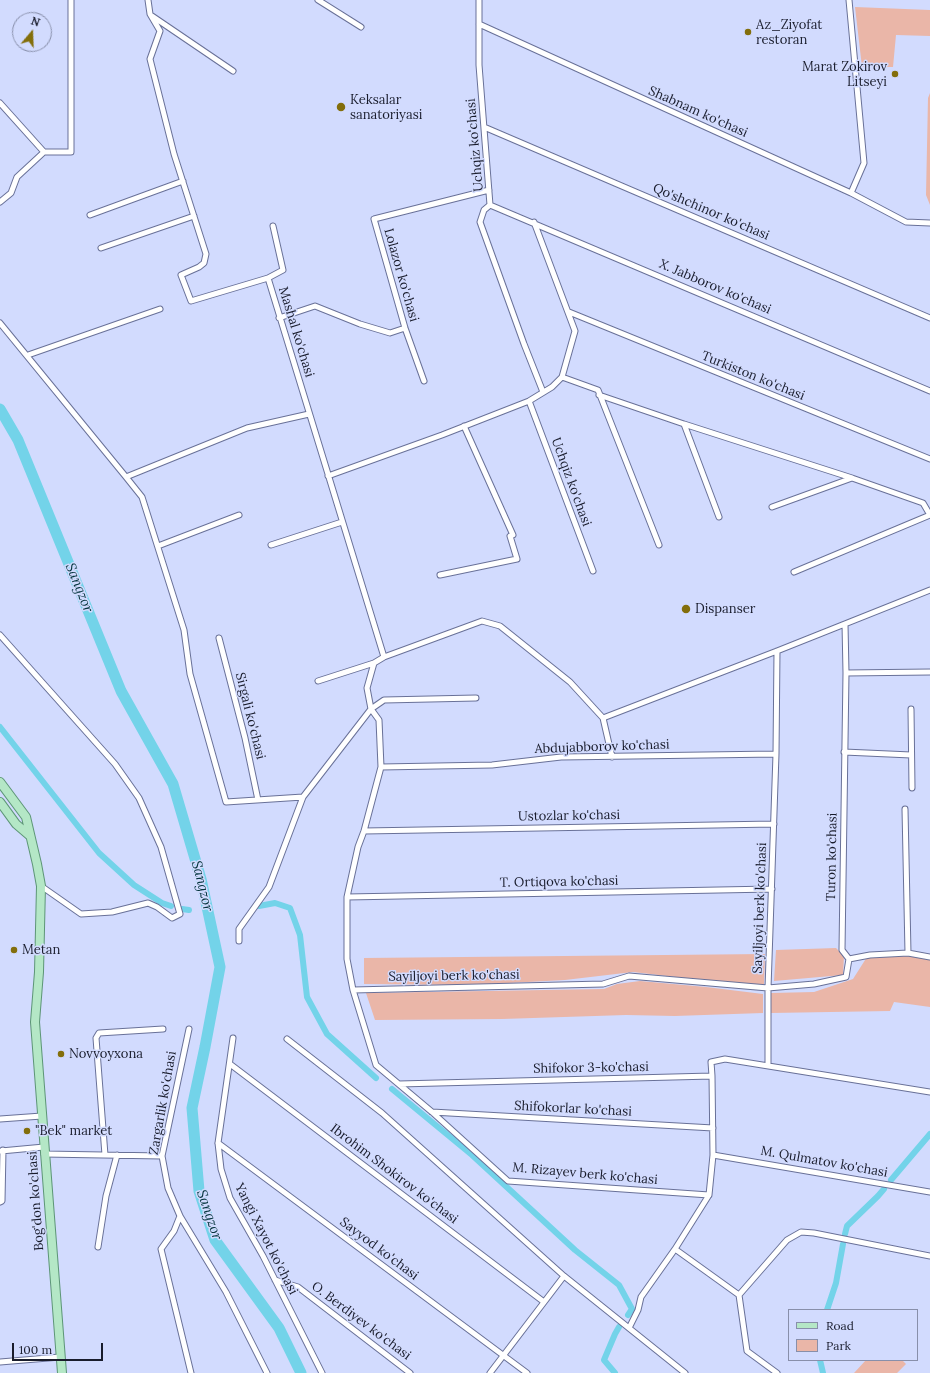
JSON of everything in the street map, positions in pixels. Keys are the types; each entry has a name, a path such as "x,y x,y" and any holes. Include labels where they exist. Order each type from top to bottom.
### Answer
{"main road":[{"name":"Bog'don ko'chasi","path":"0,782 26,817 41,886 40,972 34,1022 62,1373"},
{"path":"0,802 16,824 30,836"}],"street":[{"path":"0,202 11,194 16,177 44,152 70,152 71,0"},
{"name":"Mashal ko'chasi","path":"148,0 150,14 160,31 150,59 174,154 206,254 204,263 199,268 181,275 191,301 268,278 384,657"},
{"path":"318,0 361,27"},
{"path":"850,0 864,164 851,194"},
{"name":"Uchqiz ko'chasi","path":"478,1 479,65 490,204 484,210 480,222 543,392"},
{"path":"150,14 233,71"},
{"name":"Shabnam ko'chasi","path":"479,24 851,194 906,222 930,222"},
{"path":"0,103 44,152"},
{"name":"Qo'shchinor ko'chasi","path":"484,127 930,318"},
{"path":"90,215 183,181"},
{"name":"Lolazor ko'chasi","path":"424,381 405,328 374,219 489,190"},
{"name":"X. Jabborov ko'chasi","path":"490,204 930,391"},
{"path":"101,248 194,216"},
{"path":"328,476 529,401 552,387 562,377 575,331 534,222"},
{"path":"268,278 284,270 272,226"},
{"path":"279,318 315,306 360,324 390,333 405,328"},
{"path":"28,356 160,309"},
{"name":"Turkiston ko'chasi","path":"569,312 930,460"},
{"path":"0,323 142,497 184,630 190,674 226,802 303,797"},
{"path":"562,377 598,390 658,545"},
{"path":"599,394 684,424 852,478 923,503 930,515 794,572"},
{"name":"Uchqiz ko'chasi","path":"529,401 593,571"},
{"path":"126,477 247,428 309,414"},
{"path":"684,424 719,517"},
{"path":"440,575 517,559 510,536 513,535 464,426"},
{"path":"772,507 852,478"},
{"path":"158,546 239,515"},
{"path":"272,545 342,522"},
{"path":"603,718 930,590"},
{"path":"318,681 374,663 384,657 482,621 500,626 570,682 603,718 612,757"},
{"name":"Turon ko'chasi","path":"845,624 846,673 842,950 849,959"},
{"path":"0,635 115,764 139,798 161,847 180,914 172,918 157,907 148,903 112,912 81,914 41,886"},
{"name":"Sirgali ko'chasi","path":"219,638 245,738 258,800"},
{"name":"Sayiljoyi berk ko'chasi","path":"353,990 603,984 629,976 768,988 776,754 777,651"},
{"name":"M. Rizayev berk ko'chasi","path":"374,663 367,688 371,709 379,720 381,767 364,831 358,847 347,897 347,959 353,990 376,1065 432,1112 508,1181 710,1195"},
{"path":"846,673 930,672"},
{"path":"239,941 239,929 269,887 303,797 371,709 384,700 476,698"},
{"path":"911,709 912,788"},
{"path":"844,752 911,755"},
{"name":"Abdujabborov ko'chasi","path":"381,767 492,765 561,757 776,754"},
{"path":"905,809 908,953"},
{"name":"Ustozlar ko'chasi","path":"364,831 774,824"},
{"name":"T. Ortiqova ko'chasi","path":"347,897 772,889"},
{"path":"768,1066 768,988 814,984 846,977 849,959 870,955 908,953 930,957"},
{"path":"105,1155 96,1038 99,1033 163,1029"},
{"name":"Zargarlik ko'chasi","path":"189,1029 162,1156 168,1188 180,1216 226,1292 267,1373"},
{"name":"Yangi Xayot ko'chasi","path":"233,1038 218,1143 221,1169 230,1198 263,1256 322,1373"},
{"path":"287,1039 382,1113 564,1276 685,1373"},
{"path":"629,1328 638,1310 641,1297 710,1195 713,1155 711,1062 725,1059 930,1092"},
{"name":"Ibrohim Shokirov ko'chasi","path":"230,1064 544,1302"},
{"name":"Shifokor 3-ko'chasi","path":"399,1084 712,1076"},
{"name":"Shifokorlar ko'chasi","path":"432,1112 713,1128"},
{"path":"0,1119 42,1116"},
{"name":"Sayyod ko'chasi","path":"218,1143 527,1373"},
{"path":"0,1202 2,1201 1,1151 44,1150 105,1155 162,1156"},
{"path":"98,1247 106,1196 117,1155"},
{"name":"M. Qulmatov ko'chasi","path":"713,1155 930,1192"},
{"path":"180,1216 174,1230 161,1249 191,1373"},
{"path":"739,1295 787,1240 801,1232 814,1233 930,1256"},
{"path":"675,1248 739,1295 747,1352 777,1373"},
{"path":"490,1373 564,1276"},
{"name":"O. Berdiyev ko'chasi","path":"275,1280 298,1287 410,1373"},
{"path":"0,1362 60,1357"}],"green space":[{"path":"855,7 930,10 930,36 896,35 893,67 862,67"},
{"path":"930,93 930,205 926,195 928,98"},
{"path":"836,948 844,956 843,975 774,981 776,950"},
{"path":"765,954 764,985 633,972 565,980 471,985 364,984 364,958"},
{"path":"908,956 930,960 930,1007 894,1002 890,1011 771,1013 771,993 814,992 853,979 867,957"},
{"path":"640,981 763,994 763,1013 675,1016 626,1015 502,1019 375,1020 366,993 604,989 617,984"},
{"path":"865,1361 903,1361 906,1364 897,1373 854,1373"}],"waterway":[{"name":"Sangzor","path":"0,409 18,440 121,691 173,784 201,879 220,967 192,1108 199,1191 215,1240 279,1328 301,1373"},
{"path":"0,727 99,853 134,885 162,903 171,906"},
{"path":"259,906 275,903 290,908 300,935 307,997 327,1034 376,1078"},
{"path":"182,909 189,910"},
{"path":"392,1089 472,1155 575,1250 619,1285 632,1309 628,1315"},
{"path":"891,1180 930,1134"},
{"path":"845,1234 847,1226 884,1189"},
{"path":"827,1309 836,1283 843,1244"},
{"path":"615,1373 604,1360 619,1327"},
{"path":"820,1361 823,1373"}],"place":[{"name":"Az_Ziyofat restoran","path":"748,32"},
{"name":"Marat Zokirov Litseyi","path":"895,74"},
{"name":"Keksalar sanatoriyasi","path":"341,107"},
{"name":"Dispanser","path":"686,609"},
{"name":"Metan","path":"14,950"},
{"name":"Novvoyxona","path":"61,1054"},
{"name":"\"Bek\" market","path":"27,1131"}]}
